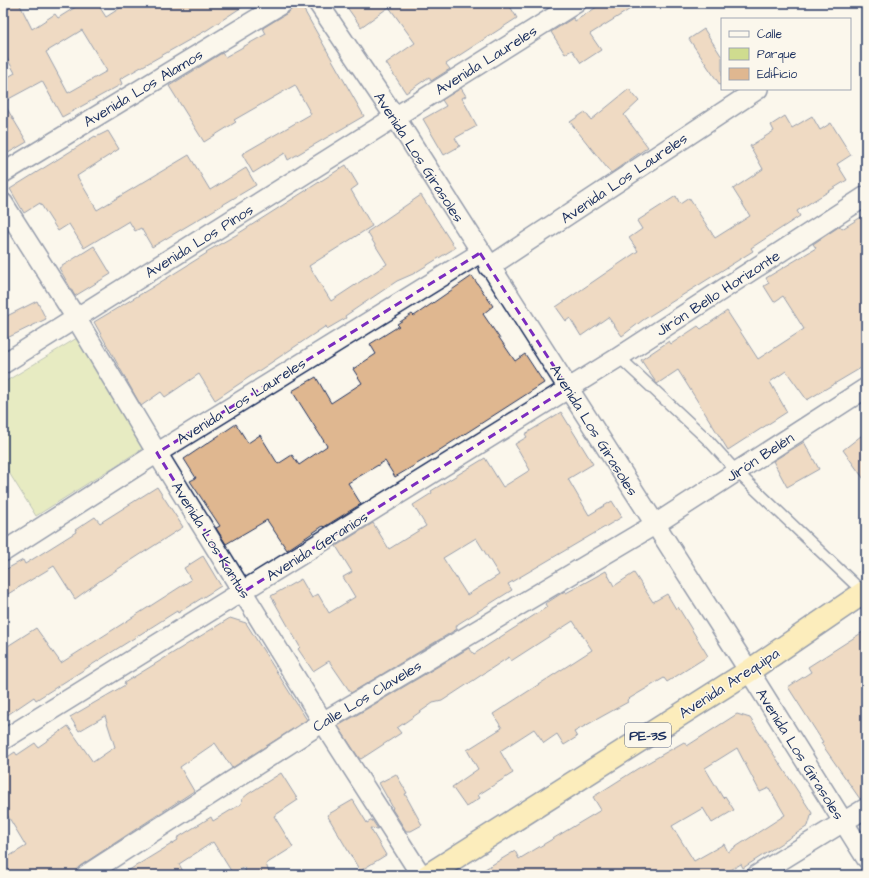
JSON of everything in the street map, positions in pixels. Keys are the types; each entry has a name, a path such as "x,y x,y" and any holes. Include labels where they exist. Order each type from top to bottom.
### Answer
{"highway":[{"name":"Avenida Arequipa","path":"428,875 749,671 865,592"}],"street":[{"name":"Avenida Los Alamos","path":"3,173 284,3"},
{"name":"Avenida Los Girasoles","path":"318,3 395,117 654,525 749,671 842,823 866,858"},
{"name":"Avenida Laureles","path":"395,117 576,3"},
{"name":"Avenida Los Laureles","path":"3,552 157,453 485,260 756,90"},
{"name":"Avenida Los Pinos","path":"3,364 395,117"},
{"name":"Jirón Bello Horizonte","path":"568,388 619,357 866,196"},
{"name":"Avenida Los Kantus","path":"3,203 76,318 157,453 323,722 421,875"},
{"name":"Avenida Geranios","path":"3,740 243,592 568,388"},
{"name":"Jirón Belén","path":"654,525 866,388"},
{"name":"Calle Los Claveles","path":"86,875 323,722 654,525"},
{"path":"757,875 866,808"}],"lane":[{"path":"619,357 709,441 737,472 865,592"}],"highlighted area":[{"path":"480,253 568,388 243,592 157,453"}],"green space":[{"path":"77,338 145,447 36,516 3,463 3,383"}],"building":[{"path":"3,3 19,3 32,29 55,14 58,18 82,3 97,3 106,17 128,3 248,3 207,30 120,79 122,84 62,117 42,81 3,102 3,80 15,73 3,51","holes":["82,30 107,71 68,93 46,52"]},
{"path":"249,3 262,3 252,9"},
{"path":"294,3 300,3 364,116 288,160 285,153 253,173 242,154 311,114 295,85 234,120 236,122 204,142 169,86 222,53 225,57 266,34 263,28 289,12"},
{"path":"344,3 508,3 517,18 446,64 450,69 431,81 429,77 406,93 386,63 415,43 389,7 361,27"},
{"path":"603,3 640,3 590,34 601,50 581,63 572,50 565,54 551,32 573,18 575,21"},
{"path":"704,29 721,55 721,87 689,39"},
{"path":"461,88 466,96 462,98 477,126 455,138 460,146 444,155 423,119 446,106 442,100"},
{"path":"629,89 639,101 624,115 648,147 611,173 570,122 585,112 591,120"},
{"path":"3,102 27,142 3,156"},
{"path":"785,116 792,128 812,116 820,130 831,123 851,155 837,164 847,180 797,211 800,216 751,248 753,251 643,320 622,336 608,317 581,336 570,318 566,321 556,307 638,251 629,238 642,229 637,221 676,196 680,204 689,198 715,238 750,216 733,189 763,169 750,146 774,131 771,125"},
{"path":"108,131 119,149 77,176 97,210 189,155 210,190 246,168 256,185 152,247 141,228 135,231 129,221 84,248 69,224 58,231 40,203 24,213 10,189 95,136 96,137"},
{"path":"346,165 358,185 351,190 372,226 309,266 331,301 387,264 367,232 421,195 455,248 413,274 397,281 345,316 346,318 327,329 326,326 215,400 199,374 165,397 161,392 141,406 94,322 151,288"},
{"path":"866,214 866,365 807,400 786,371 770,382 787,412 728,450 678,370 657,384 641,360 669,341 671,344 698,326 701,329 727,311 758,359 804,329 783,296 774,302 764,286 769,283 766,278 816,248 813,244 840,226 842,229"},
{"path":"94,246 111,274 75,296 59,268"},
{"path":"472,276 493,306 483,314 515,361 525,354 544,383 395,477 385,461 348,483 361,504 324,527 323,526 287,550 267,520 226,544 216,528 220,526 190,481 196,478 184,459 236,424 248,443 260,435 278,464 292,455 299,465 327,446 292,391 316,377 331,403 362,383 353,369 376,354 370,344 399,326 397,324 412,314 414,316"},
{"path":"37,301 46,319 3,340 3,318"},
{"path":"561,412 593,464 568,479 589,515 612,501 622,517 508,584 512,590 458,624 456,627 457,629 351,693 329,661 313,671 298,649 300,647 271,596 301,579 312,598 318,594 329,613 355,597 343,577 352,572 336,546 373,523 389,549 426,526 413,505 432,493 431,491 485,458 503,487 530,470 515,444 527,437 525,434","holes":["476,538 499,575 467,595 443,558"]},
{"path":"866,432 866,482 843,450"},
{"path":"804,442 819,469 787,487 773,461"},
{"path":"157,487 183,527 101,580 75,599 54,566 3,597 3,571 23,560 25,564 76,532 75,530 95,517 100,523"},
{"path":"203,556 221,586 178,613 177,611 36,700 34,697 3,718 3,649 36,628 61,663 191,580 184,568"},
{"path":"606,571 614,586 634,573 653,602 667,594 676,609 678,607 708,656 667,682 664,678 627,700 628,702 574,732 577,737 564,745 557,734 544,743 534,729 500,751 513,773 478,795 480,798 466,807 452,787 478,769 467,750 502,728 493,714 592,650 573,621 511,661 509,657 442,701 433,703 397,728 401,733 361,759 359,758 338,726 469,648 474,654 547,607 545,604 565,591 566,593"},
{"path":"230,618 246,623 307,720 232,768 215,743 180,767 194,791 80,866 75,875 3,875 3,860 26,846 3,808 3,760 15,752 17,755 35,743 38,747 68,726 93,762 115,747 105,716 79,731 70,717 125,685 124,683"},
{"path":"866,630 866,797 860,799 821,743 823,742 788,687 811,672 808,667"},
{"path":"737,714 750,718 812,813 808,826 743,868 741,864 722,875 475,875 515,851 519,859 601,810 593,797 637,769 684,742 687,746","holes":["737,748 760,792 769,788 785,815 728,852 724,844 694,861 672,826 703,808 712,823 734,810 725,796 723,798 705,768"]},
{"path":"281,773 298,800 274,816 293,847 266,864 270,875 247,875 244,867 233,874 213,842 179,864 185,875 121,875 178,840 177,838 211,817 213,821 241,804 242,799 248,794"},
{"path":"396,774 422,825 411,831 406,831 392,809 393,808 379,783"},
{"path":"353,800 367,823 372,820 378,829 370,828 386,855 360,871 327,815"}]}
